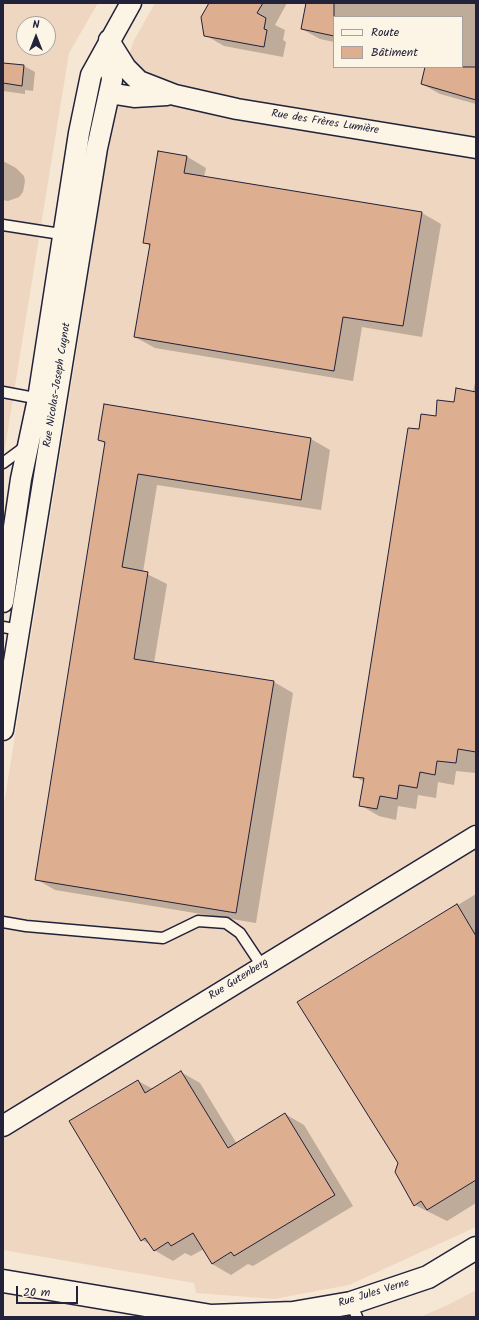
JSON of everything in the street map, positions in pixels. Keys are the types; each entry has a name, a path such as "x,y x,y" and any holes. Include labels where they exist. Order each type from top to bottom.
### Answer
{"main road":[{"name":"Rue Jules Verne","path":"3,1281 211,1316 354,1310 428,1277 476,1248"}],"street":[{"name":"Rue Nicolas-Joseph Cugnot","path":"3,730 11,628 46,400 63,234 79,133 91,75 109,40 131,3"},
{"name":"Rue Nicolas-Joseph Cugnot","path":"3,599 21,479 28,445 46,400 82,237 97,148 112,80 109,40"},
{"name":"Rue des Frères Lumière","path":"109,40 126,68 139,81 175,95 237,109 476,148"},
{"name":"Rue des Frères Lumière","path":"109,93 134,97 175,95"},
{"name":"Rue Gutenberg","path":"3,1126 476,836"}],"lane":[{"path":"3,224 82,237"},
{"path":"3,392 46,400"},
{"path":"3,463 28,445"},
{"path":"3,922 26,926 163,938 198,921 226,923 240,932 262,966"}],"shaded area":[{"path":"3,3 98,3 69,53 3,460"},
{"path":"155,3 476,3 476,1227 349,1285 274,1299 196,1293 194,1283 3,1250 3,810 108,147 120,88 133,42"},
{"path":"476,1290 476,1317 420,1317 448,1305"}],"building":[{"path":"209,3 263,3 257,13 266,18 264,29 267,30 264,47 204,36 201,17"},
{"path":"306,3 334,3 333,36 301,29"},
{"path":"3,63 24,65 22,86 3,83"},
{"path":"476,67 476,100 421,84 425,68"},
{"path":"158,151 187,156 184,173 422,212 403,326 343,317 334,371 134,337 150,244 143,243"},
{"path":"456,388 476,392 476,752 458,749 456,763 437,761 435,775 420,772 417,788 399,785 397,799 380,796 377,809 359,806 364,778 353,777 408,428 419,429 421,414 436,416 437,400 454,402"},
{"path":"104,404 311,438 301,500 138,474 122,567 148,572 134,659 274,681 236,913 35,880 105,442 98,440"},
{"path":"457,904 476,936 476,1180 427,1210 421,1201 414,1206 395,1172 398,1163 297,1002"},
{"path":"181,1071 228,1148 285,1113 335,1195 234,1256 231,1252 212,1264 193,1233 171,1246 168,1242 154,1251 145,1238 141,1241 69,1121 138,1080 145,1093"}]}
